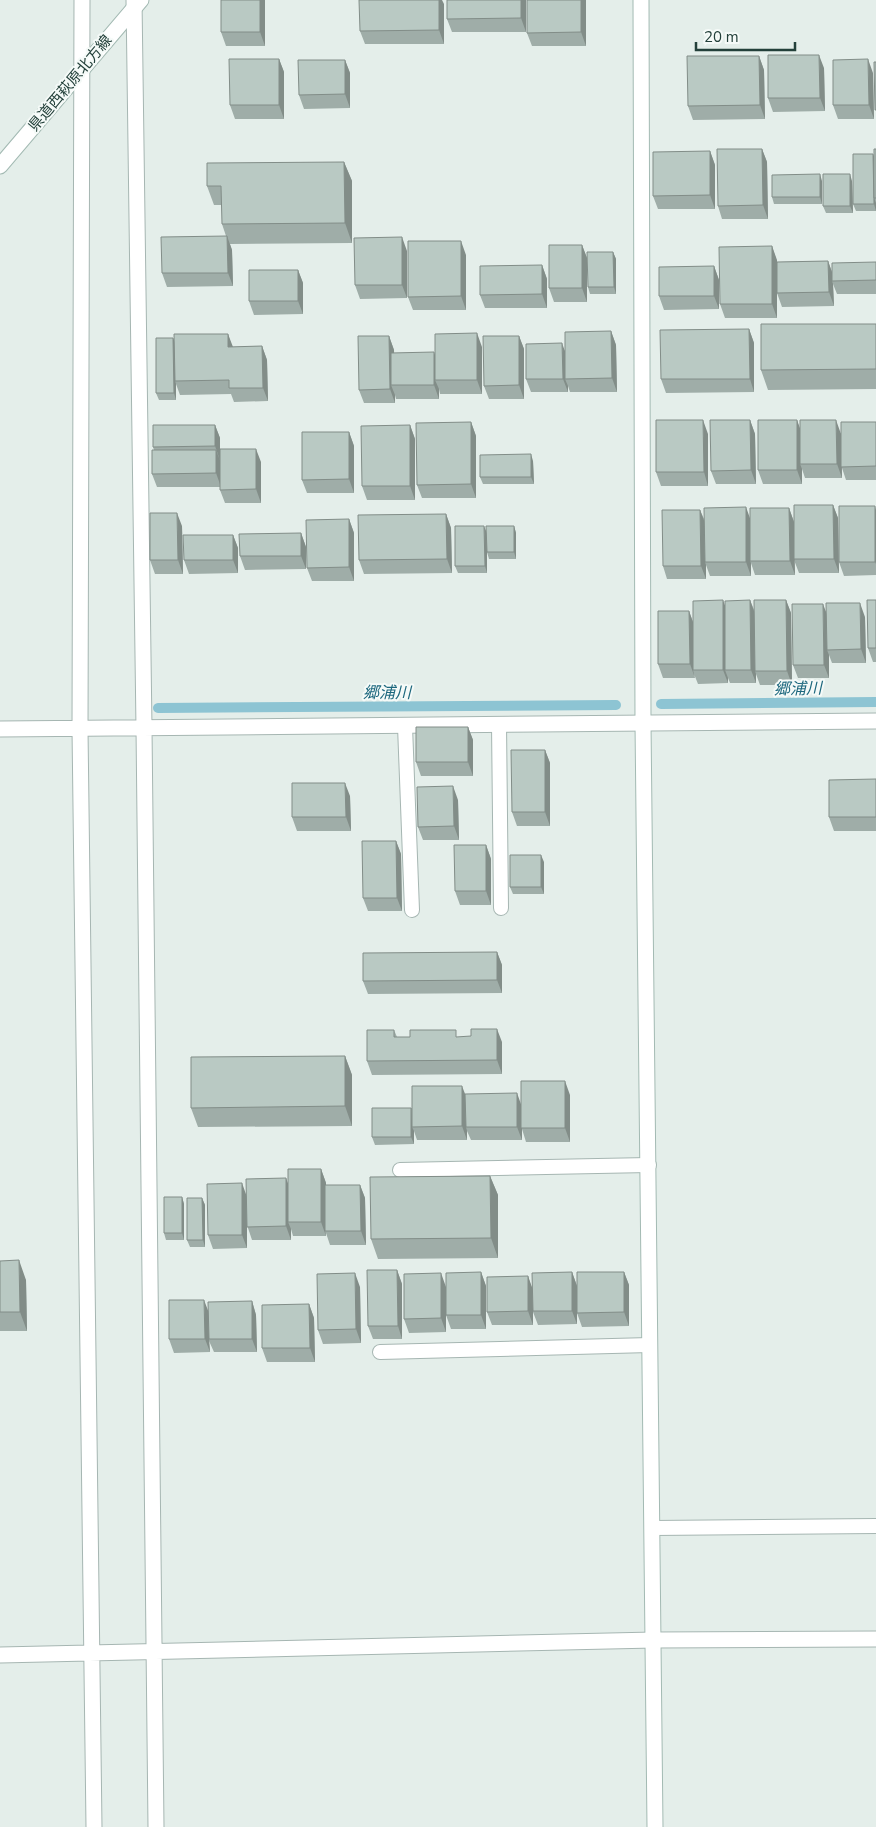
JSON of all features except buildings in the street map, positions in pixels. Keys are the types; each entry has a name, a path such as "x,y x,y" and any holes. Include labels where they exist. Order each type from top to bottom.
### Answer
{"street":[{"path":"82,0 80,729 94,1827"},
{"path":"641,0 643,723 655,1827"},
{"path":"136,3 156,1827"},
{"name":"県道西萩原北方線","path":"0,166 136,3"},
{"path":"0,729 876,721"},
{"path":"0,1654 92,1654 654,1640 876,1639"}],"lane":[{"path":"499,724 501,908"},
{"path":"405,726 412,910"},
{"path":"400,1170 648,1165"},
{"path":"380,1352 650,1345"},
{"path":"653,1528 876,1526"}],"waterway":[{"name":"郷浦川","path":"661,704 876,702"},
{"name":"郷浦川","path":"158,708 616,705"}]}
